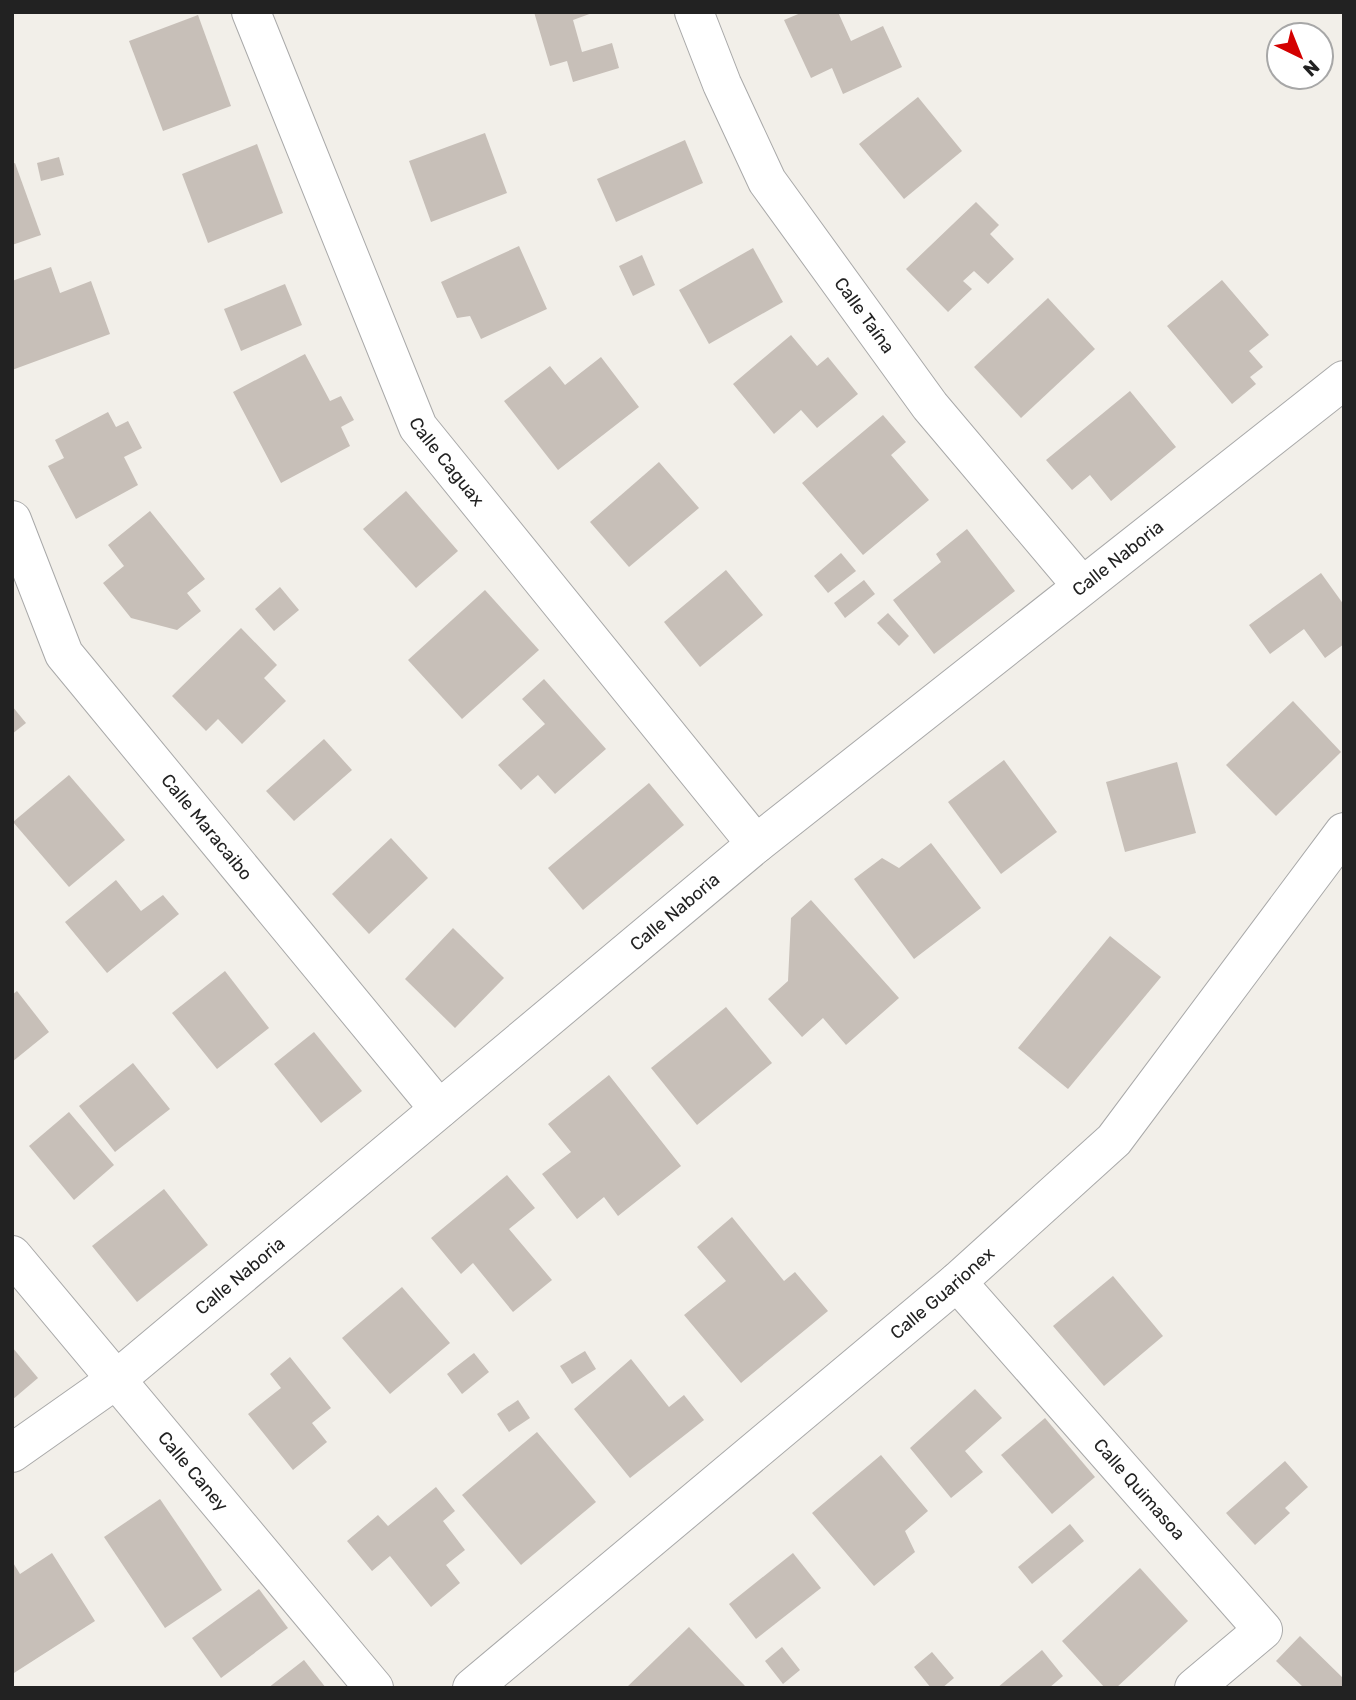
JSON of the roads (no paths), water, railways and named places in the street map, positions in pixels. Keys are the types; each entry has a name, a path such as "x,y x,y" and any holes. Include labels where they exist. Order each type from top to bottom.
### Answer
{"street":[{"name":"Calle Caguax","path":"251,12 418,427 756,844"},
{"name":"Calle Taína","path":"694,12 722,84 767,181 930,406 1082,586"},
{"name":"Calle Naboria","path":"12,1453 117,1379 756,844 1344,380"},
{"name":"Calle Maracaibo","path":"12,520 64,654 439,1109"},
{"name":"Calle Guarionex","path":"472,1688 957,1282 1114,1140 1344,832"},
{"name":"Calle Caney","path":"12,1255 374,1688"},
{"name":"Calle Quimasoa","path":"957,1282 1263,1630 1194,1688"}]}
